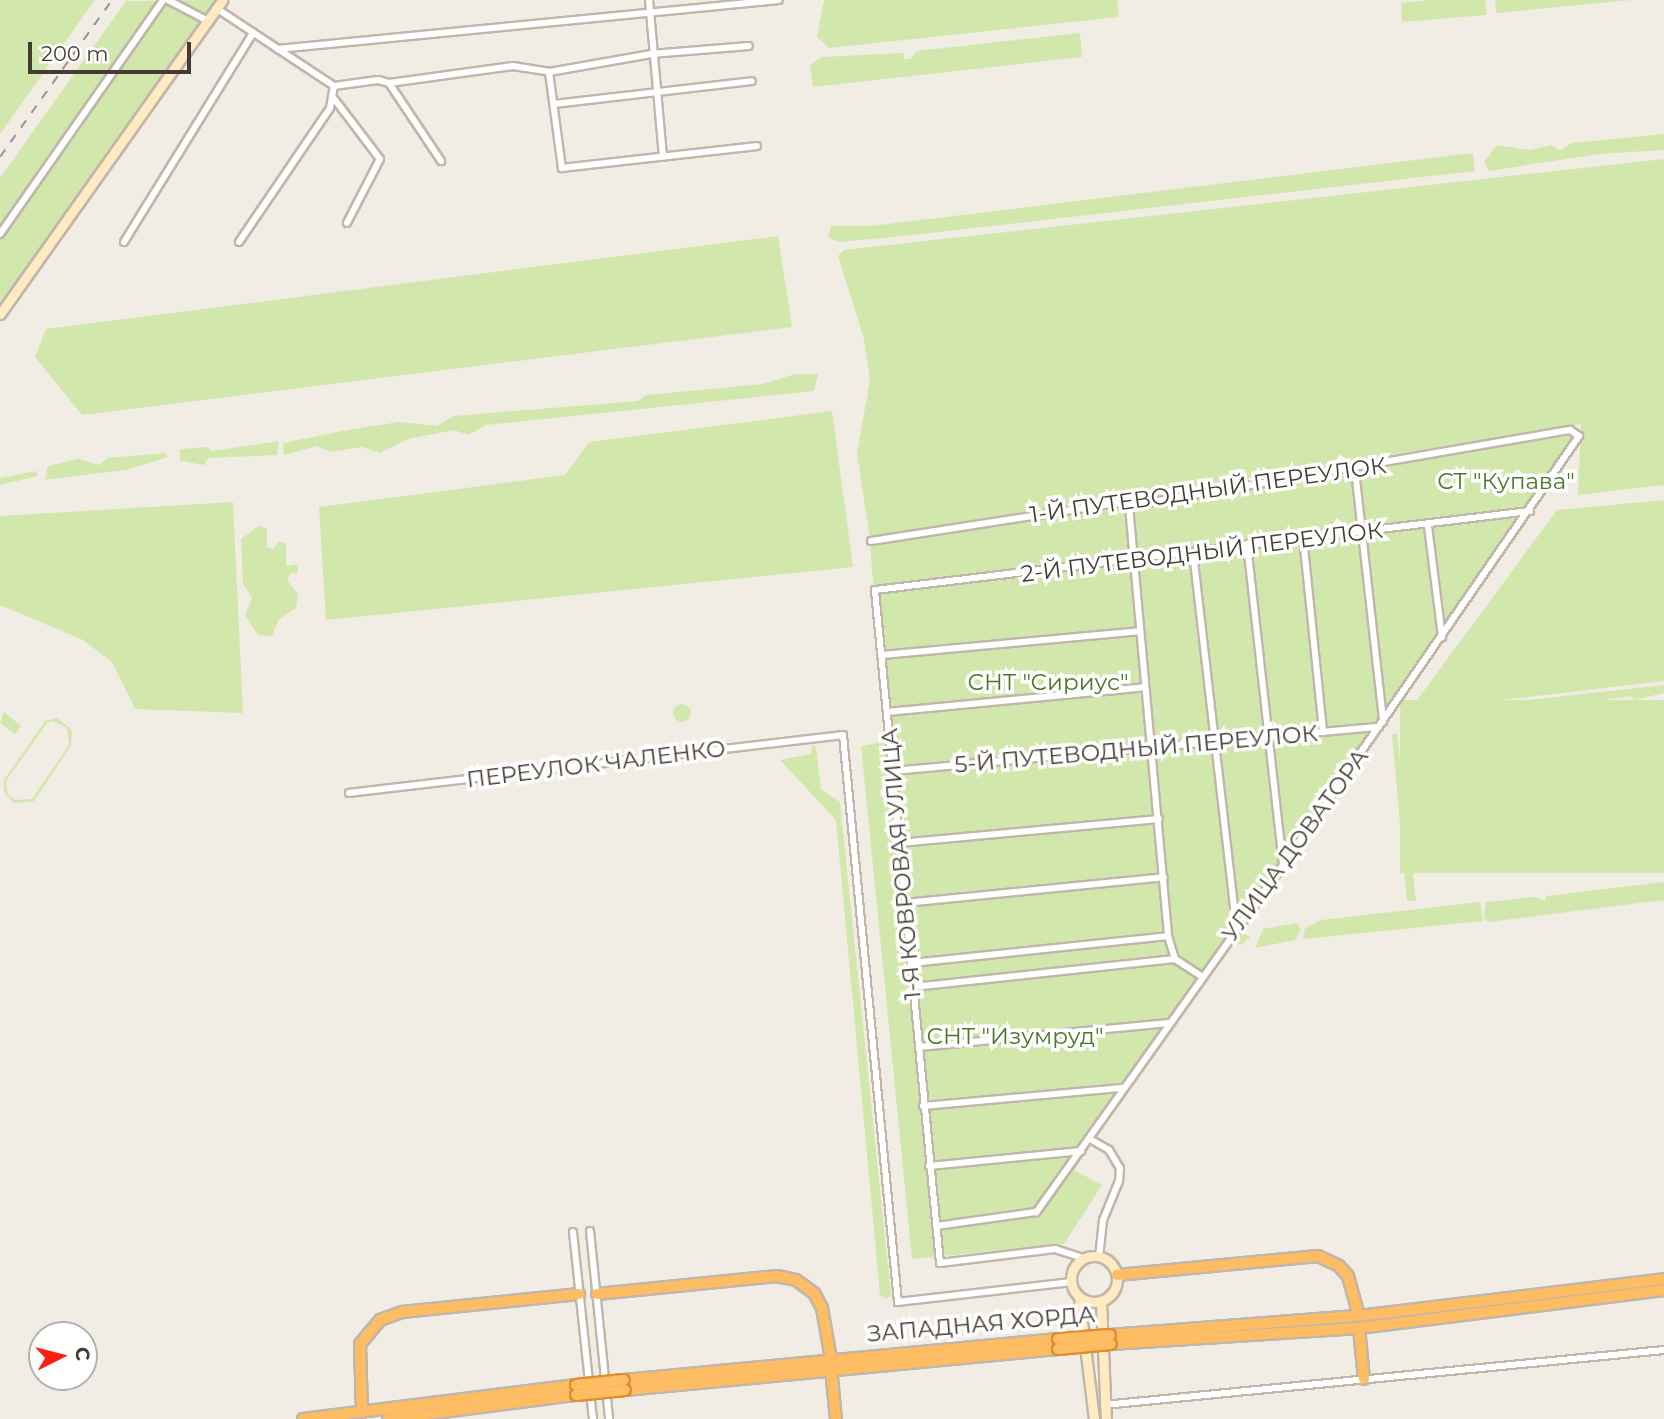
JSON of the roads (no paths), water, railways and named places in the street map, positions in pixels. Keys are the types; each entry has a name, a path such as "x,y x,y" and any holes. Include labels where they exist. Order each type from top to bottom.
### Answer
{"highway":[{"path":"1116,1275 1304,1254 1318,1256 1339,1266 1348,1276 1359,1322 1364,1379"},
{"path":"597,1293 777,1276 796,1280 814,1293 822,1308 836,1419"},
{"name":"ЗАПАДНАЯ ХОРДА","path":"1359,1322 1664,1279"},
{"name":"ЗАПАДНАЯ ХОРДА","path":"303,1419 831,1364 1359,1322 1664,1290"},
{"path":"362,1412 360,1344 380,1320 402,1312 579,1294"},
{"name":"ЗАПАДНАЯ ХОРДА","path":"388,1419 576,1390"}],"street":[{"path":"0,233 163,0"},
{"path":"168,0 208,21"},
{"path":"649,0 651,54 663,156"},
{"path":"278,49 649,10 660,15 779,0"},
{"path":"0,314 219,4 253,33 334,86 378,79 389,83 513,66 549,72 651,54 749,46"},
{"path":"124,242 253,33"},
{"path":"549,72 562,168 757,146"},
{"path":"554,104 752,81"},
{"path":"389,83 441,161"},
{"path":"239,242 330,108 334,86"},
{"path":"332,96 380,159 347,223"},
{"name":"1-Й ПУТЕВОДНЫЙ ПЕРЕУЛОК","path":"871,541 1116,503 1129,506 1354,470 1570,430 1579,440"},
{"name":"УЛИЦА ДОВАТОРА","path":"936,1226 1036,1212 1090,1139 1122,1088 1236,926 1283,865 1579,440"},
{"path":"1354,470 1381,724"},
{"path":"1129,506 1168,936 1175,959"},
{"name":"2-Й ПУТЕВОДНЫЙ ПЕРЕУЛОК","path":"875,590 1530,512"},
{"path":"1428,526 1442,637"},
{"path":"1303,537 1323,733"},
{"path":"1247,544 1283,865"},
{"path":"1193,552 1236,926"},
{"name":"1-Я КОВРОВАЯ УЛИЦА","path":"875,590 940,1263 1055,1249 1083,1258"},
{"path":"882,656 1139,631"},
{"path":"887,712 1145,687"},
{"name":"5-Й ПУТЕВОДНЫЙ ПЕРЕУЛОК","path":"893,771 1323,733 1381,724"},
{"name":"ПЕРЕУЛОК ЧАЛЕНКО","path":"349,793 843,735 898,1301 1071,1282"},
{"path":"900,843 1159,819"},
{"path":"905,903 1164,877"},
{"path":"912,963 1168,936"},
{"path":"913,987 1175,959 1201,976"},
{"path":"919,1047 1169,1023"},
{"path":"923,1106 1122,1088"},
{"path":"1090,1139 1110,1150 1120,1167 1115,1194 1105,1210 1099,1256"},
{"path":"929,1166 1081,1151"},
{"path":"590,1231 609,1419"},
{"path":"573,1232 593,1419"},
{"path":"1079,1297 1101,1301 1113,1293 1116,1275 1109,1261 1099,1256 1083,1258 1072,1270 1071,1282 1079,1297 1094,1419"},
{"path":"1101,1301 1106,1419"},
{"path":"1104,1405 1664,1350"}],"railway":[{"path":"0,157 112,0"}],"park label":[{"name":"СТ \"Купава\"","path":"1506,481"},
{"name":"СНТ \"Сириус\"","path":"1048,682"},
{"name":"СНТ \"Изумруд\"","path":"1015,1036"}]}
